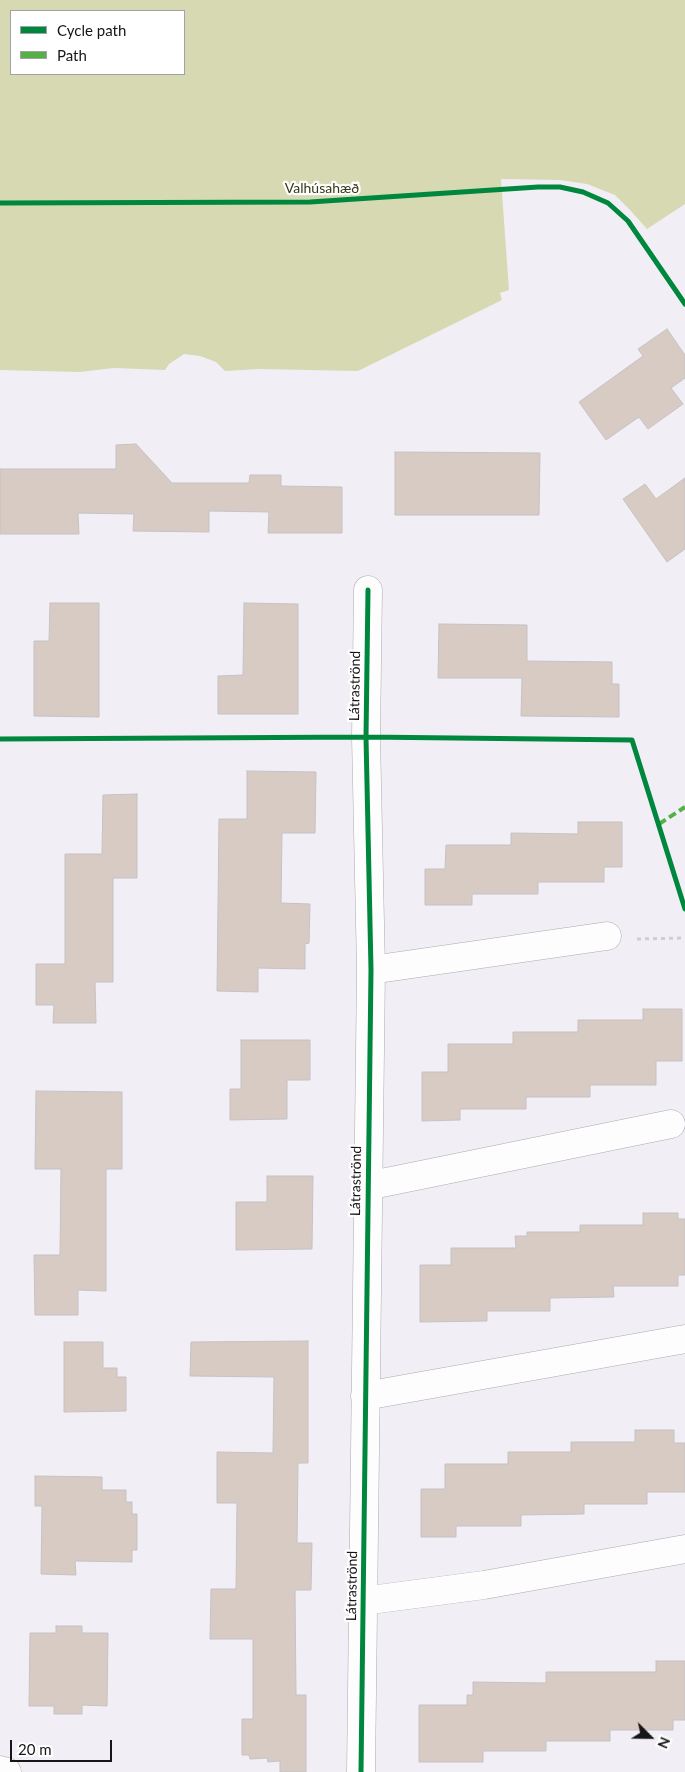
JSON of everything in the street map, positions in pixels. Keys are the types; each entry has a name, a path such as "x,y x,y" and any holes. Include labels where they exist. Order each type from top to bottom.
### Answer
{"street":[{"name":"Látraströnd","path":"361,1772 370,970 366,737 368,590"},
{"path":"370,970 607,936"},
{"path":"367,1186 671,1124"},
{"path":"365,1396 685,1339"},
{"path":"363,1601 484,1585 685,1549"},
{"path":"0,1770 7,1772"}],"path":[{"path":"607,936 645,940 685,938"}],"green space":[{"name":"Valhúsahæð","path":"0,0 685,0 685,204 647,229 615,195 587,184 560,180 501,179 509,290 500,293 502,300 358,371 259,369 225,371 216,362 200,356 184,354 169,364 165,370 114,368 79,372 0,370"}],"building":[{"path":"667,329 685,355 685,378 671,388 683,404 648,429 639,417 606,440 579,402 643,356 638,349"},
{"path":"136,444 172,483 249,483 250,475 281,475 281,486 342,487 342,533 268,533 269,512 209,511 209,532 133,531 134,514 78,513 79,534 0,534 0,469 116,469 116,445"},
{"path":"395,452 540,453 539,515 395,515"},
{"path":"685,478 685,549 667,562 623,499 645,484 656,499"},
{"path":"50,603 99,603 99,717 34,716 34,641 49,641"},
{"path":"244,603 298,604 298,714 218,714 218,676 243,675"},
{"path":"439,624 527,625 527,661 612,662 612,684 619,684 619,717 521,716 522,678 438,678"},
{"path":"247,771 316,772 315,833 282,833 281,903 310,904 309,943 305,944 305,969 258,968 258,992 217,991 219,819 247,819"},
{"path":"137,794 137,878 113,878 113,982 95,982 96,1023 53,1023 54,1005 36,1005 36,964 65,964 65,854 102,854 103,795"},
{"path":"578,822 622,822 622,867 604,867 604,882 538,882 538,894 472,894 472,905 425,905 425,869 445,869 446,845 511,845 511,833 578,834"},
{"path":"643,1009 682,1009 682,1061 656,1061 656,1085 590,1085 590,1097 526,1097 526,1109 460,1109 460,1120 422,1121 422,1072 448,1072 448,1044 513,1044 513,1032 578,1032 578,1020 643,1020"},
{"path":"241,1040 310,1040 310,1080 287,1080 287,1119 230,1120 230,1089 241,1089"},
{"path":"36,1091 122,1092 122,1169 106,1169 106,1291 78,1290 78,1315 35,1315 34,1255 60,1255 61,1169 35,1169"},
{"path":"267,1176 313,1176 312,1249 236,1250 236,1202 267,1202"},
{"path":"643,1213 678,1213 678,1219 685,1219 685,1275 678,1275 678,1286 613,1286 614,1297 550,1298 550,1311 487,1311 487,1321 420,1322 420,1265 451,1265 451,1248 516,1248 515,1236 527,1236 527,1232 580,1232 580,1225 643,1225"},
{"path":"308,1341 308,1463 298,1463 297,1543 312,1543 311,1590 295,1590 296,1695 306,1695 306,1772 280,1772 280,1761 268,1762 267,1758 250,1759 249,1755 242,1755 242,1719 253,1719 253,1639 210,1639 211,1589 236,1589 237,1503 217,1503 217,1452 273,1453 274,1377 190,1376 191,1342"},
{"path":"64,1342 103,1342 103,1368 117,1368 117,1377 126,1377 126,1411 64,1412"},
{"path":"635,1430 674,1430 674,1443 685,1443 685,1492 647,1492 647,1504 584,1504 584,1514 521,1515 521,1526 456,1526 456,1537 421,1537 421,1489 445,1489 445,1464 508,1464 508,1452 571,1452 571,1442 635,1442"},
{"path":"35,1476 102,1477 102,1490 126,1490 126,1502 132,1502 132,1514 137,1514 137,1550 132,1550 132,1562 75,1561 76,1575 41,1574 42,1506 35,1506"},
{"path":"56,1626 82,1626 82,1633 108,1633 107,1706 82,1705 82,1714 54,1714 54,1706 29,1706 30,1633 56,1633"},
{"path":"656,1661 685,1661 685,1720 673,1720 673,1730 610,1730 610,1741 546,1741 546,1751 483,1751 483,1762 419,1762 419,1705 467,1705 467,1695 473,1695 473,1682 546,1683 546,1672 656,1672"}],"marked path":[{"path":"659,824 685,807"}],"cycle path":[{"path":"0,203 310,202 560,187 583,192 608,203 628,221 685,304"},
{"path":"361,1772 371,970 366,737 368,590"},
{"path":"0,739 366,737 632,740 685,909"}]}
